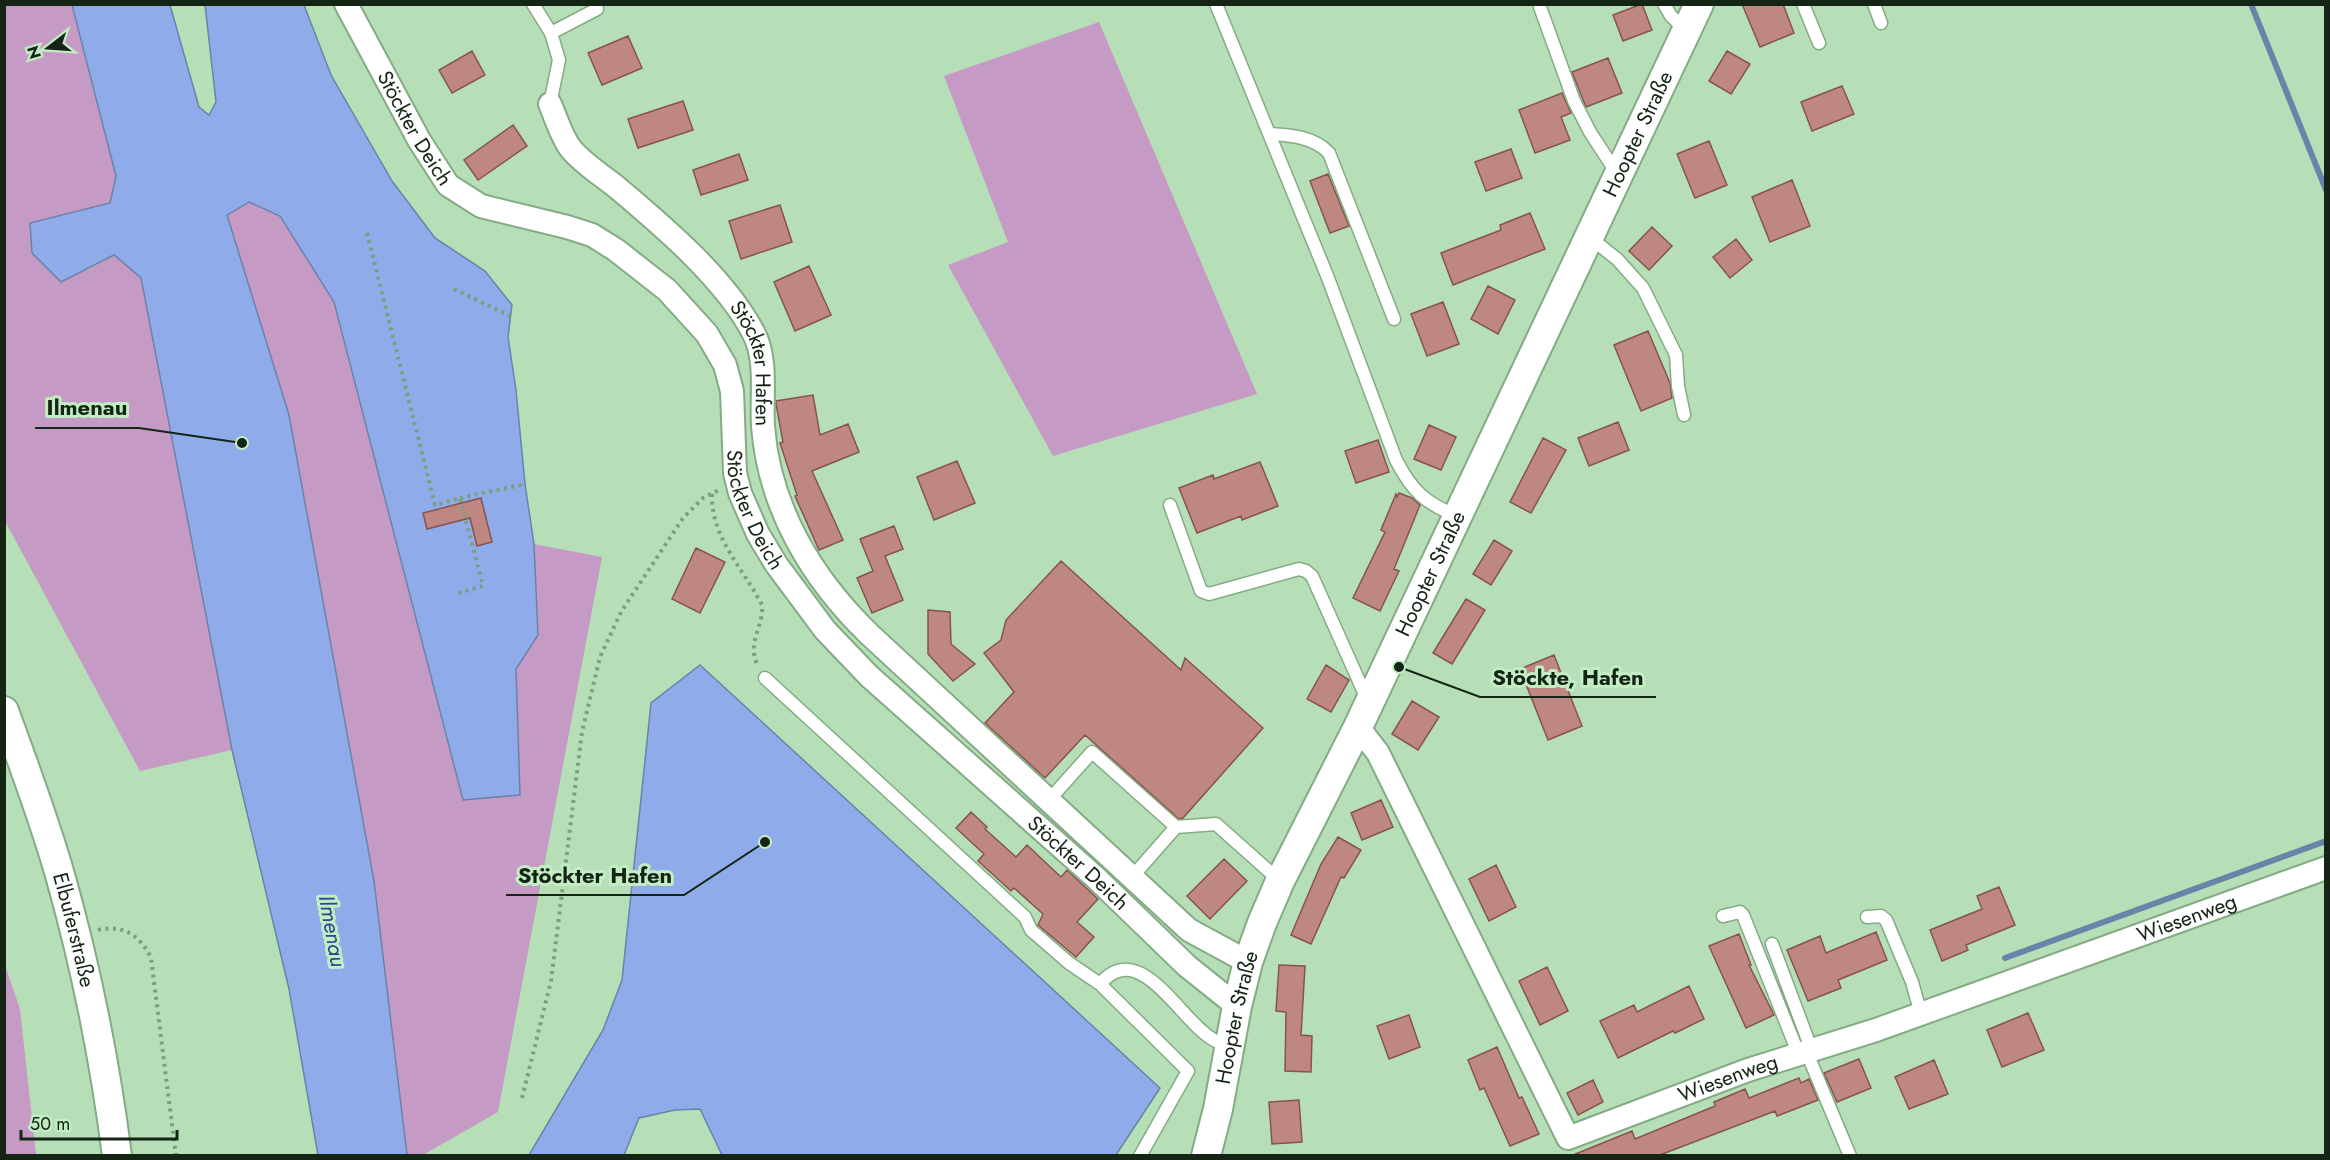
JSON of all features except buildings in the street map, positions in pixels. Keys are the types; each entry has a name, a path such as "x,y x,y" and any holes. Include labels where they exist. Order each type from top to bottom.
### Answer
{"street":[{"name":"Stöckter Deich","path":"346,4 419,140 448,185 481,206 592,235 626,257 667,290 707,334 725,364 732,391 737,485 758,534 807,608 844,650 869,676 1095,877 1187,966 1237,1006"},
{"name":"Hoopter Straße","path":"1206,1155 1218,1109 1237,1006 1248,963 1280,881 1363,715 1700,4"},
{"name":"Stöckter Hafen","path":"550,104 570,149 657,222 713,276 738,308 754,334 761,359 763,426 775,490 799,544 827,589 862,627 1189,930 1248,963"},
{"name":"Elbuferstraße","path":"4,711 47,832 76,935 102,1053 117,1155"},
{"name":"Wiesenweg","path":"1363,715 1378,753 1568,1138 1748,1070 1921,1014 2325,868"}],"lane":[{"path":"533,4 551,33 559,60 550,104"},
{"path":"1216,4 1328,278 1396,460 1408,484 1434,507 1457,516"},
{"path":"1664,4 1671,16 1687,31"},
{"path":"1803,4 1819,43"},
{"path":"1874,4 1881,23"},
{"path":"1540,7 1574,101 1590,132 1618,176"},
{"path":"551,33 597,9"},
{"path":"1270,134 1297,136 1322,147 1329,153 1394,319"},
{"path":"1589,237 1617,259 1643,288 1676,355 1678,386 1684,415"},
{"path":"1170,505 1201,591 1209,594 1289,571 1306,571 1312,576 1363,715"},
{"path":"765,678 1025,917 1031,930 1069,963 1100,984 1188,1071 1140,1155"},
{"path":"1049,800 1092,752 1176,827"},
{"path":"1132,877 1176,827 1216,824 1280,881"},
{"path":"1724,916 1740,912 1743,915 1850,1155"},
{"path":"1867,917 1881,916 1886,920 1912,982 1921,1014"},
{"path":"1772,944 1806,1053"},
{"path":"1100,984 1108,974 1118,970 1136,970 1148,977 1195,1024 1216,1041 1230,1044"}],"path":[{"path":"367,233 435,505 525,484"},
{"path":"453,289 512,317"},
{"path":"522,1098 551,981 582,732 600,657 621,612 683,518 703,498 737,485"},
{"path":"712,494 713,517 718,532 762,605 763,615 753,640 755,661 765,678"},
{"path":"455,594 483,586 460,498"},
{"path":"76,935 105,928 124,929 140,940 151,958 176,1155"}],"shaded area":[{"path":"4,5 72,5 116,176 110,203 30,223 88,270 114,255 141,278 232,750 140,771 5,521"},
{"path":"1099,22 1257,394 1053,456 948,265 1008,242 944,76"},
{"path":"249,202 280,216 334,302 463,800 520,795 516,669 538,635 534,544 602,557 498,1112 423,1155 407,1155 374,881 289,415 227,215"},
{"path":"4,962 20,1009 36,1155 5,1155"}],"water":[{"path":"72,5 170,5 199,107 209,115 216,102 205,5 304,5 331,75 392,181 435,238 485,271 512,305 508,337 534,544 538,635 516,669 520,795 463,800 334,302 280,216 249,202 227,215 289,415 374,881 407,1155 318,1155 289,989 232,750 141,278 114,255 61,282 32,253 30,223 110,203 116,176"},
{"path":"700,665 1160,1088 1116,1155 722,1155 700,1109 675,1110 639,1118 624,1155 529,1155 603,1030 622,980 651,703"}],"waterway":[{"path":"2251,4 2326,190"},
{"path":"2005,958 2326,841"}],"place":[{"name":"Ilmenau","path":"242,443"},
{"name":"Stöckte, Hafen","path":"1399,667"},
{"name":"Stöckter Hafen","path":"765,842"}]}
